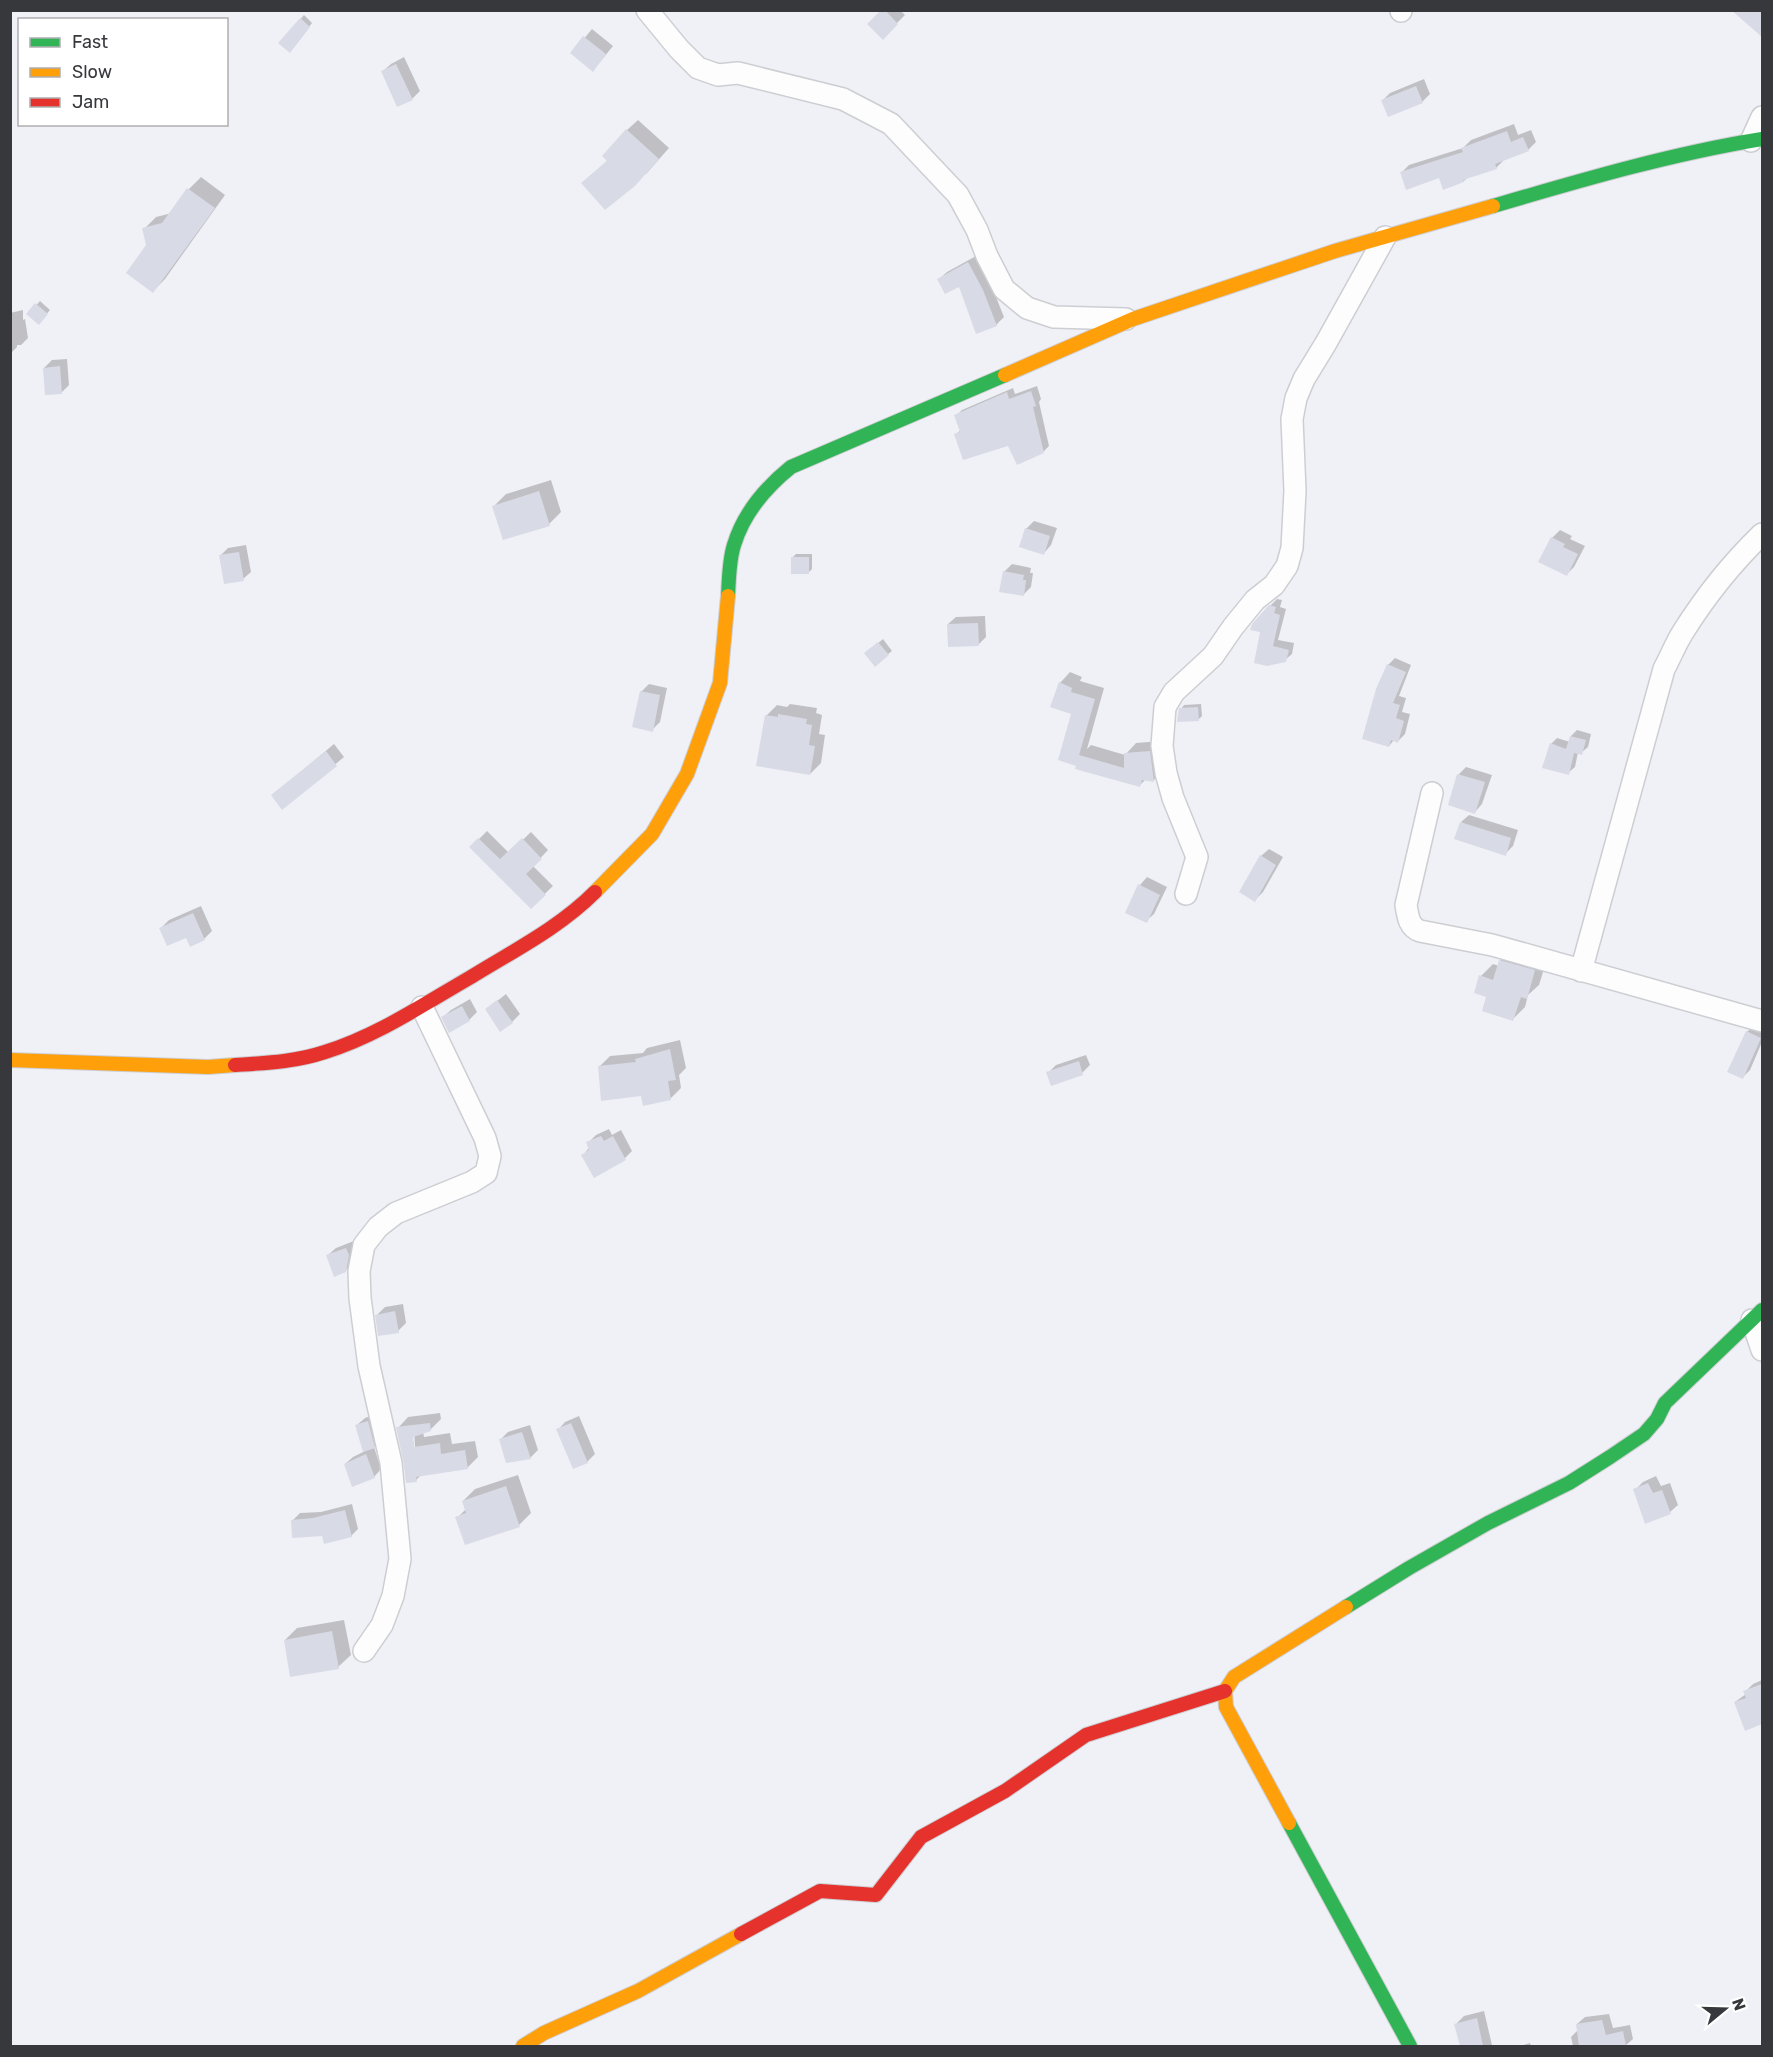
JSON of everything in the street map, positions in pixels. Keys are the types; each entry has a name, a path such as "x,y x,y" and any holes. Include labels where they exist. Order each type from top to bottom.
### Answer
{"street":[{"path":"647,10 679,50 698,68 718,75 738,73 843,99 891,124 958,195 1004,289 1027,308 1054,317 1133,319"},
{"path":"10,1060 208,1067 294,1061 327,1052 357,1040 422,1007 555,926 592,895 652,834 687,774 720,683 734,545 751,508 768,486 791,467 1133,319 1335,251 1635,165 1713,147 1757,140 1762,117"},
{"path":"1186,894 1197,857 1173,798 1166,772 1162,746 1165,707 1174,692 1213,656 1255,600 1274,585 1287,566 1292,548 1295,491 1292,419 1296,398 1385,237"},
{"path":"1581,971 1664,669 1677,642 1700,607 1762,534"},
{"path":"1432,793 1406,905 1408,920 1413,928 1420,932 1492,945 1762,1021"},
{"path":"364,1651 382,1625 393,1596 400,1559 391,1463 369,1366 360,1298 358,1271 364,1245 378,1227 396,1213 472,1182 486,1173 489,1156 485,1138 422,1007"},
{"path":"1757,1315 1762,1350"},
{"path":"1410,2046 1240,1735 1226,1707 1225,1691 1234,1677 1409,1568 1569,1483 1636,1440 1657,1419 1665,1403 1757,1315"},
{"path":"523,2046 544,2033 638,1991 820,1892 876,1895 921,1837 1005,1791 1086,1735 1225,1691"}],"building":[{"path":"881,10 885,10 898,24 883,40 867,24"},
{"path":"1731,10 1762,10 1762,37"},
{"path":"300,18 310,27 290,53 278,43"},
{"path":"583,36 606,54 593,72 570,53"},
{"path":"396,64 413,100 397,107 381,71"},
{"path":"1416,86 1423,103 1388,117 1381,100"},
{"path":"626,129 659,159 635,186 605,210 581,183 607,161 602,156"},
{"path":"1507,131 1511,142 1523,137 1529,151 1495,164 1497,169 1463,180 1464,182 1443,190 1439,178 1406,190 1400,172 1463,152 1461,148"},
{"path":"187,188 215,208 153,293 126,273 146,245 142,228 162,223"},
{"path":"968,262 983,290 997,326 976,334 959,287 945,294 937,279"},
{"path":"35,303 48,314 39,325 26,314"},
{"path":"60,366 62,394 45,395 43,368"},
{"path":"1031,391 1036,406 1033,407 1044,453 1017,465 1008,446 963,460 954,434 960,432 954,415 1007,392 1009,399"},
{"path":"539,491 550,526 503,540 492,506"},
{"path":"1025,528 1050,536 1044,555 1019,547"},
{"path":"1551,537 1565,544 1563,547 1578,554 1567,576 1538,562"},
{"path":"239,552 244,581 224,584 219,555"},
{"path":"791,557 809,557 809,574 791,574"},
{"path":"1003,571 1024,575 1023,580 1026,580 1024,596 999,592"},
{"path":"1269,605 1276,607 1274,613 1280,615 1273,646 1289,650 1286,662 1267,666 1254,663 1260,632 1250,630 1252,624"},
{"path":"978,623 979,646 948,647 947,624"},
{"path":"878,642 889,655 875,667 864,653"},
{"path":"1387,664 1406,672 1393,703 1400,705 1396,718 1404,721 1398,743 1391,740 1389,747 1362,739 1376,689"},
{"path":"1059,682 1072,688 1071,692 1095,699 1076,766 1058,760 1071,714 1050,707"},
{"path":"640,691 660,695 653,732 632,727"},
{"path":"1198,707 1199,721 1177,722 1179,708"},
{"path":"778,714 807,719 806,724 812,725 809,745 815,746 810,775 756,766 765,715 778,717"},
{"path":"1570,736 1586,740 1582,755 1574,753 1569,775 1542,768 1550,743 1566,749"},
{"path":"326,751 337,766 282,810 271,795"},
{"path":"1150,751 1154,782 1142,780 1140,787 1075,769 1079,755 1124,768 1124,753"},
{"path":"1457,774 1485,782 1475,814 1448,805"},
{"path":"1460,822 1511,838 1506,856 1454,839"},
{"path":"478,838 500,859 522,838 542,859 526,874 546,895 531,909 469,847"},
{"path":"1260,855 1276,865 1255,902 1239,892"},
{"path":"1138,884 1160,895 1147,923 1125,913"},
{"path":"193,913 205,940 190,947 186,938 167,946 159,928"},
{"path":"1499,960 1535,970 1527,999 1521,997 1513,1021 1482,1011 1486,997 1474,993 1479,975 1493,980"},
{"path":"497,1000 513,1023 500,1032 485,1009"},
{"path":"462,1006 470,1021 449,1033 441,1017"},
{"path":"1746,1031 1761,1038 1743,1079 1727,1072"},
{"path":"670,1049 676,1080 668,1081 671,1100 643,1106 641,1096 601,1101 598,1066 636,1062 635,1059"},
{"path":"1079,1061 1083,1075 1051,1086 1046,1072"},
{"path":"601,1136 604,1141 613,1136 626,1160 594,1178 581,1155 589,1150 586,1142"},
{"path":"346,1248 349,1255 346,1272 334,1277 326,1255"},
{"path":"395,1311 399,1333 378,1336 375,1315"},
{"path":"368,1421 375,1448 363,1452 355,1425"},
{"path":"430,1423 431,1431 413,1437 414,1447 440,1443 441,1454 465,1450 468,1469 416,1477 417,1482 406,1483 396,1427"},
{"path":"571,1423 588,1463 573,1469 556,1429"},
{"path":"522,1432 531,1459 506,1463 499,1439"},
{"path":"366,1454 375,1478 352,1487 344,1464"},
{"path":"1648,1483 1653,1493 1662,1490 1671,1514 1645,1524 1633,1489"},
{"path":"506,1486 520,1527 465,1545 455,1517 466,1513 462,1501"},
{"path":"345,1510 352,1537 324,1544 322,1536 292,1538 291,1520 313,1518"},
{"path":"332,1631 339,1669 290,1677 284,1640"},
{"path":"1762,1684 1762,1724 1745,1731 1734,1702 1746,1698 1743,1691"},
{"path":"1477,2018 1483,2046 1460,2046 1454,2024"},
{"path":"1602,2020 1606,2035 1623,2031 1626,2046 1579,2046 1576,2024"}],"traffic: fast":[{"path":"1493,206 1660,160 1762,139"},
{"path":"728,596 732,551 743,522 764,492 791,467 1005,375"},
{"path":"1346,1607 1488,1523 1569,1483 1644,1434 1657,1419 1665,1403 1762,1310"},
{"path":"1289,1823 1410,2046"}],"traffic: slow":[{"path":"1005,375 1133,319 1335,251 1493,206"},
{"path":"595,892 652,834 687,774 720,683 728,596"},
{"path":"10,1060 208,1067 235,1065"},
{"path":"1289,1823 1226,1707 1225,1691 1234,1677 1346,1607"},
{"path":"523,2046 544,2033 638,1991 741,1934"}],"traffic: jam":[{"path":"235,1065 303,1058 344,1045 382,1028 535,938 566,917 595,892"},
{"path":"741,1934 820,1891 876,1895 921,1837 1005,1791 1086,1735 1225,1691"}]}
